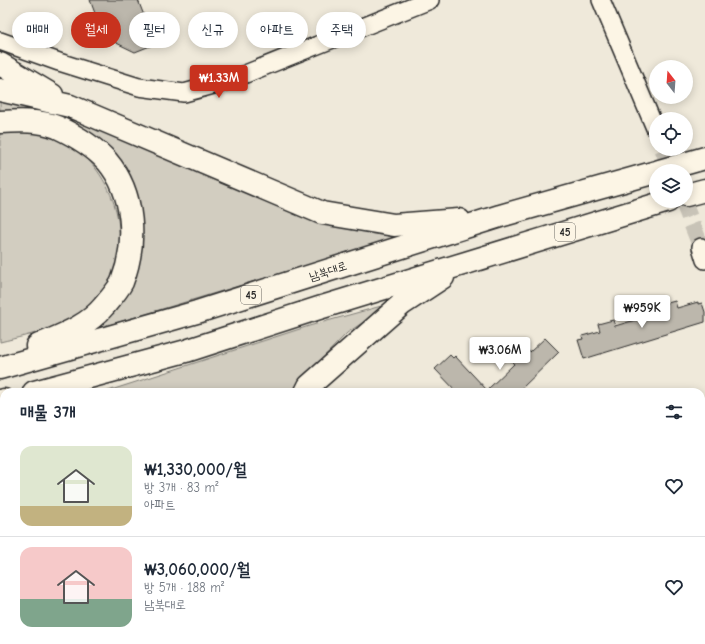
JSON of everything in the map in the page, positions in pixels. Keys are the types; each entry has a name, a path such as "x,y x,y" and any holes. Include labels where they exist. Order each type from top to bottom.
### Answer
{"main road":[{"path":"0,64 70,106 322,213 394,225 500,216"},
{"path":"0,90 70,106"},
{"path":"0,122 32,121 50,125 84,142 107,161 123,189 131,218 130,253 121,283 103,308 81,326 0,364"},
{"name":"남북대로","path":"683,164 705,158"},
{"name":"남북대로","path":"0,368 197,312 500,216 649,173"},
{"path":"693,193 705,190"},
{"name":"45","path":"49,388 186,351 319,308 649,207"},
{"path":"308,388 396,308 462,264"}],"street":[{"path":"0,41 59,62 140,87 184,93 228,81 430,0"},
{"path":"601,0 649,114"}],"shaded area":[{"path":"0,98 50,111 48,116 0,113"},
{"path":"78,122 84,123 299,216 332,226 408,235 99,328 114,312 128,292 140,253 142,227 138,204 75,127"},
{"path":"17,129 61,139 74,147 90,162 103,180 113,200 118,221 119,242 116,264 108,284 94,302 84,311 62,324 25,336 0,342 0,131"},
{"path":"385,305 386,307 347,333 305,376 297,388 117,388 309,326"}],"building":[{"path":"90,0 138,0 143,12 129,12 129,48 145,48 135,52 121,45 121,12 95,12"},
{"path":"675,301 677,308 698,302 698,304 702,303 705,312 705,322 584,359 578,340 583,339 582,336 600,331 598,324 613,320 615,326 662,312 660,305"},
{"path":"545,338 559,352 522,388 489,388 514,364 511,361 525,347 530,352"},
{"path":"450,355 453,358 455,356 485,388 453,388 435,369"}],"tunnel":[{"path":"666,156 669,164"},
{"path":"686,208 701,247"}]}
